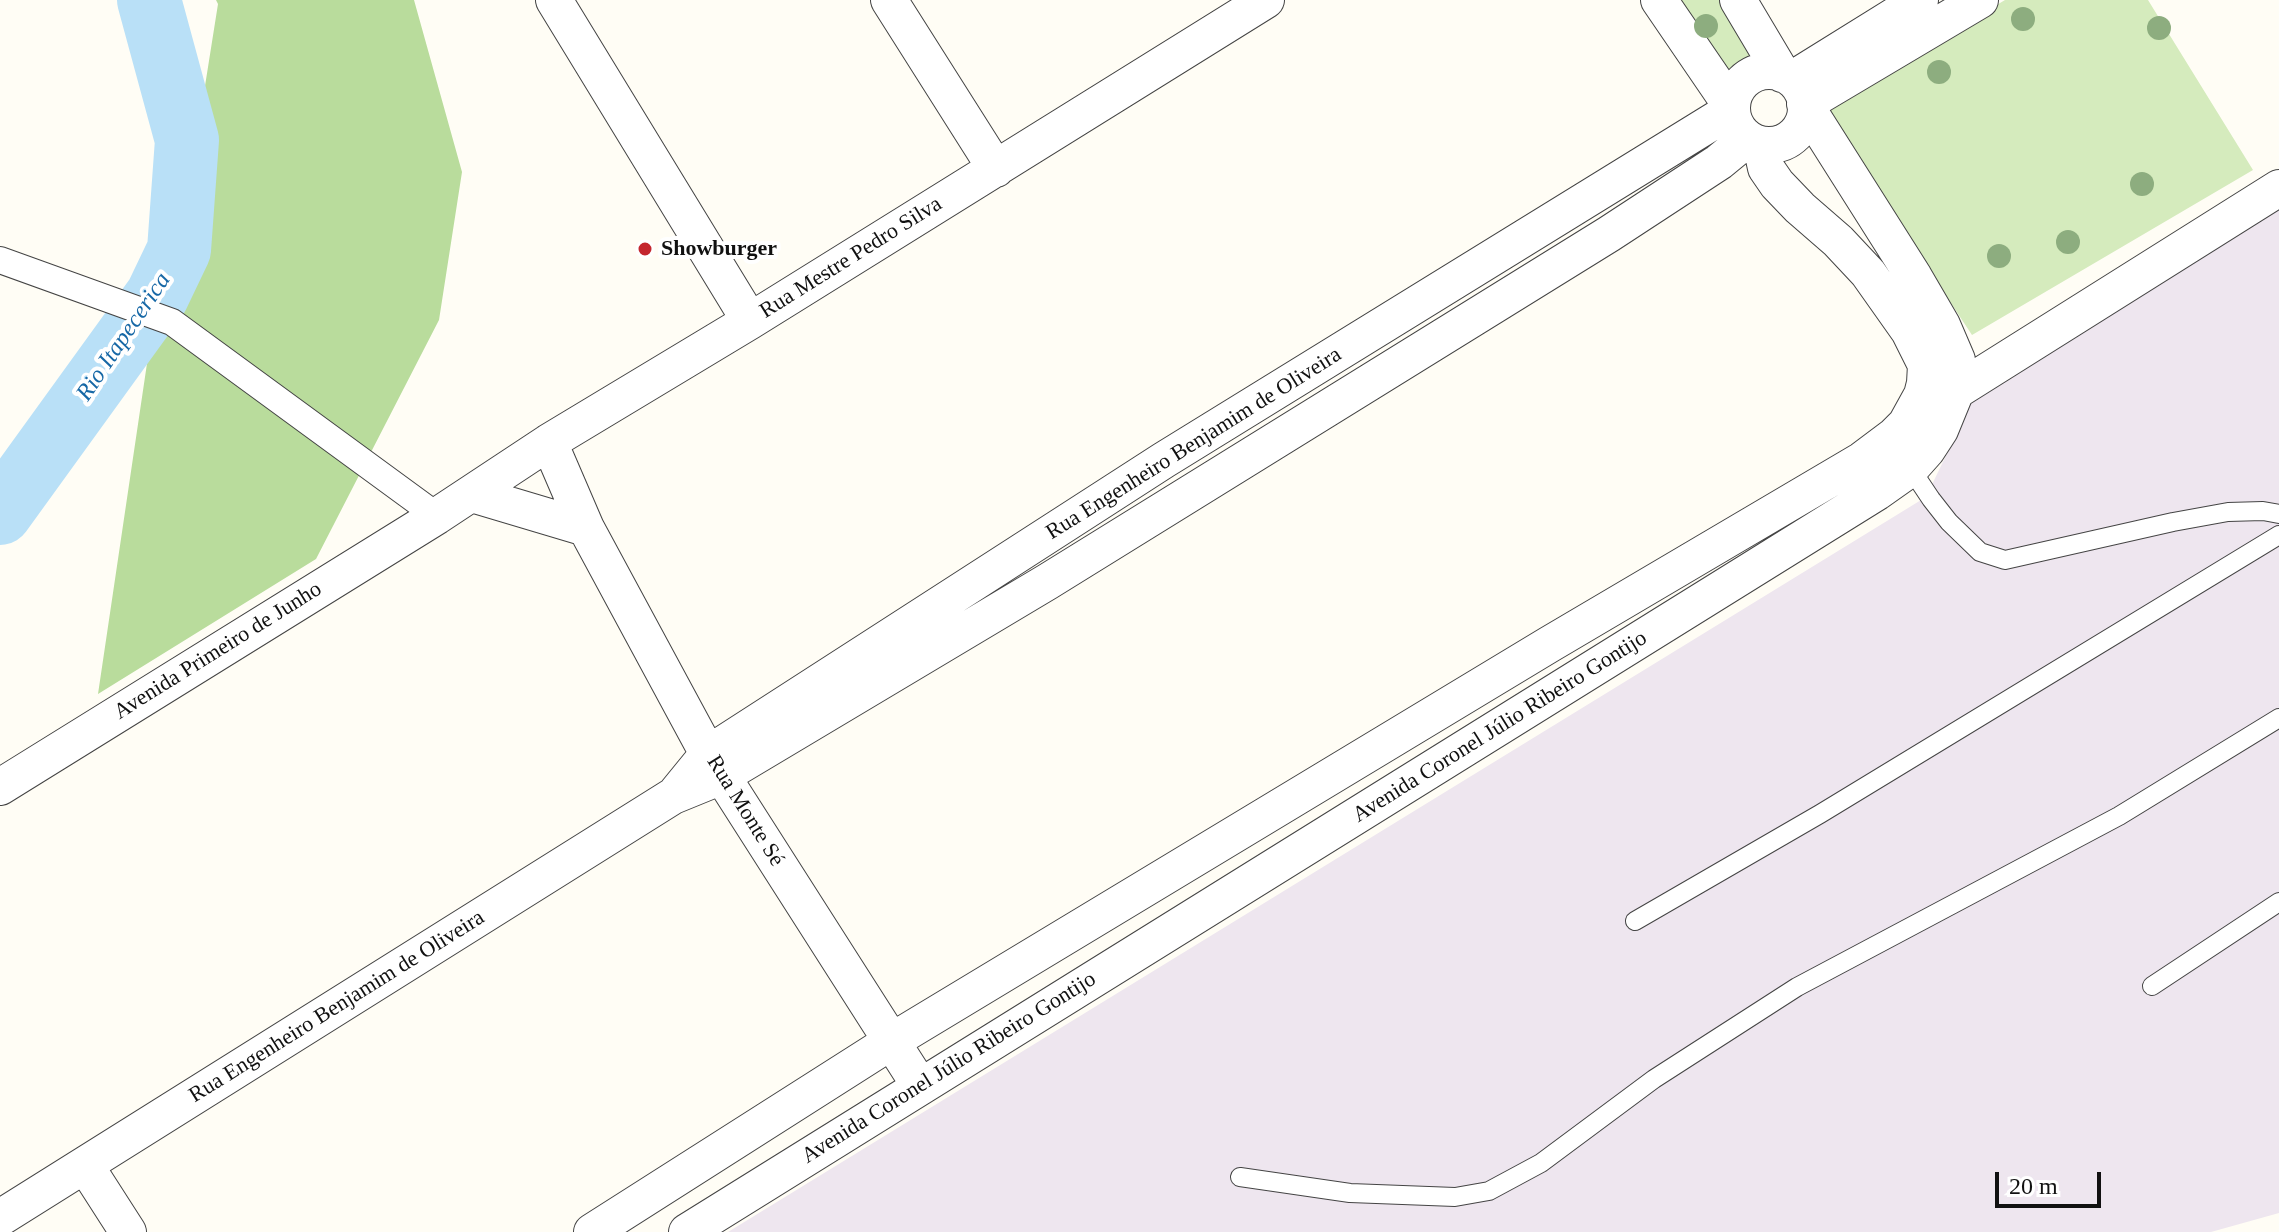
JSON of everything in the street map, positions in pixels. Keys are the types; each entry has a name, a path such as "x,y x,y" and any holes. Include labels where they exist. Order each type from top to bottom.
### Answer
{"street":[{"path":"554,0 750,321"},
{"path":"889,0 996,169"},
{"name":"Rua Mestre Pedro Silva","path":"437,516 549,442 750,321 1266,0"},
{"path":"1659,0 1742,125 1774,146 1798,133 1805,121 1797,91 1769,71 1756,73 1736,90 1742,125"},
{"path":"1738,0 1870,205 1942,325 1957,360 1956,391"},
{"path":"1797,91 1920,0"},
{"path":"1797,91 1980,0"},
{"name":"Rua Engenheiro Benjamim de Oliveira","path":"0,1218 673,796 1025,551 1164,460 1367,335 1742,125"},
{"name":"Rua Engenheiro Benjamim de Oliveira","path":"715,765 1047,582 1609,234 1719,162 1742,125"},
{"name":"Avenida Coronel Júlio Ribeiro Gontijo","path":"687,1232 1877,492 1900,454 1906,424 1925,383 1926,365 1909,331 1868,273 1777,184 1742,125"},
{"path":"1915,409 1956,391 2279,188"},
{"path":"0,260 172,322 437,516"},
{"path":"1367,335 1390,369"},
{"name":"Avenida Coronel Júlio Ribeiro Gontijo","path":"602,1229 892,1041 1550,644 1862,460 1927,450 1940,430 1956,391"},
{"name":"Rua Monte Sé","path":"549,442 586,528 715,765 920,1086"},
{"path":"472,494 586,528"},
{"name":"Avenida Primeiro de Junho","path":"0,787 437,516"},
{"path":"1025,551 1047,582"},
{"path":"1550,644 1575,680"},
{"path":"1227,838 1255,878"},
{"path":"85,1165 128,1232"}],"lane":[{"path":"1900,454 1949,522 1980,552 2005,560 2228,512 2279,514"},
{"path":"1635,921 1820,814 2279,535"},
{"path":"1240,1177 1350,1193 1455,1197 1489,1191 1541,1163 1654,1079 1797,987 2119,816 2279,718"},
{"path":"2152,986 2279,902"}],"shaded area":[{"path":"2279,199 2279,1213 2211,1232 728,1232 1926,497 1981,383"}],"green space":[{"path":"216,0 414,0 462,172 439,320 316,559 98,694 157,296 179,250 218,4"},
{"path":"1668,0 1726,0 1760,54 1722,85"},
{"path":"2005,0 2148,0 2253,170 1972,335 1823,110"}],"waterway":[{"name":"Rio Itapecerica","path":"0,513 157,296 179,250 187,140 149,0"}],"place":[{"name":"Showburger","path":"645,249"}]}
